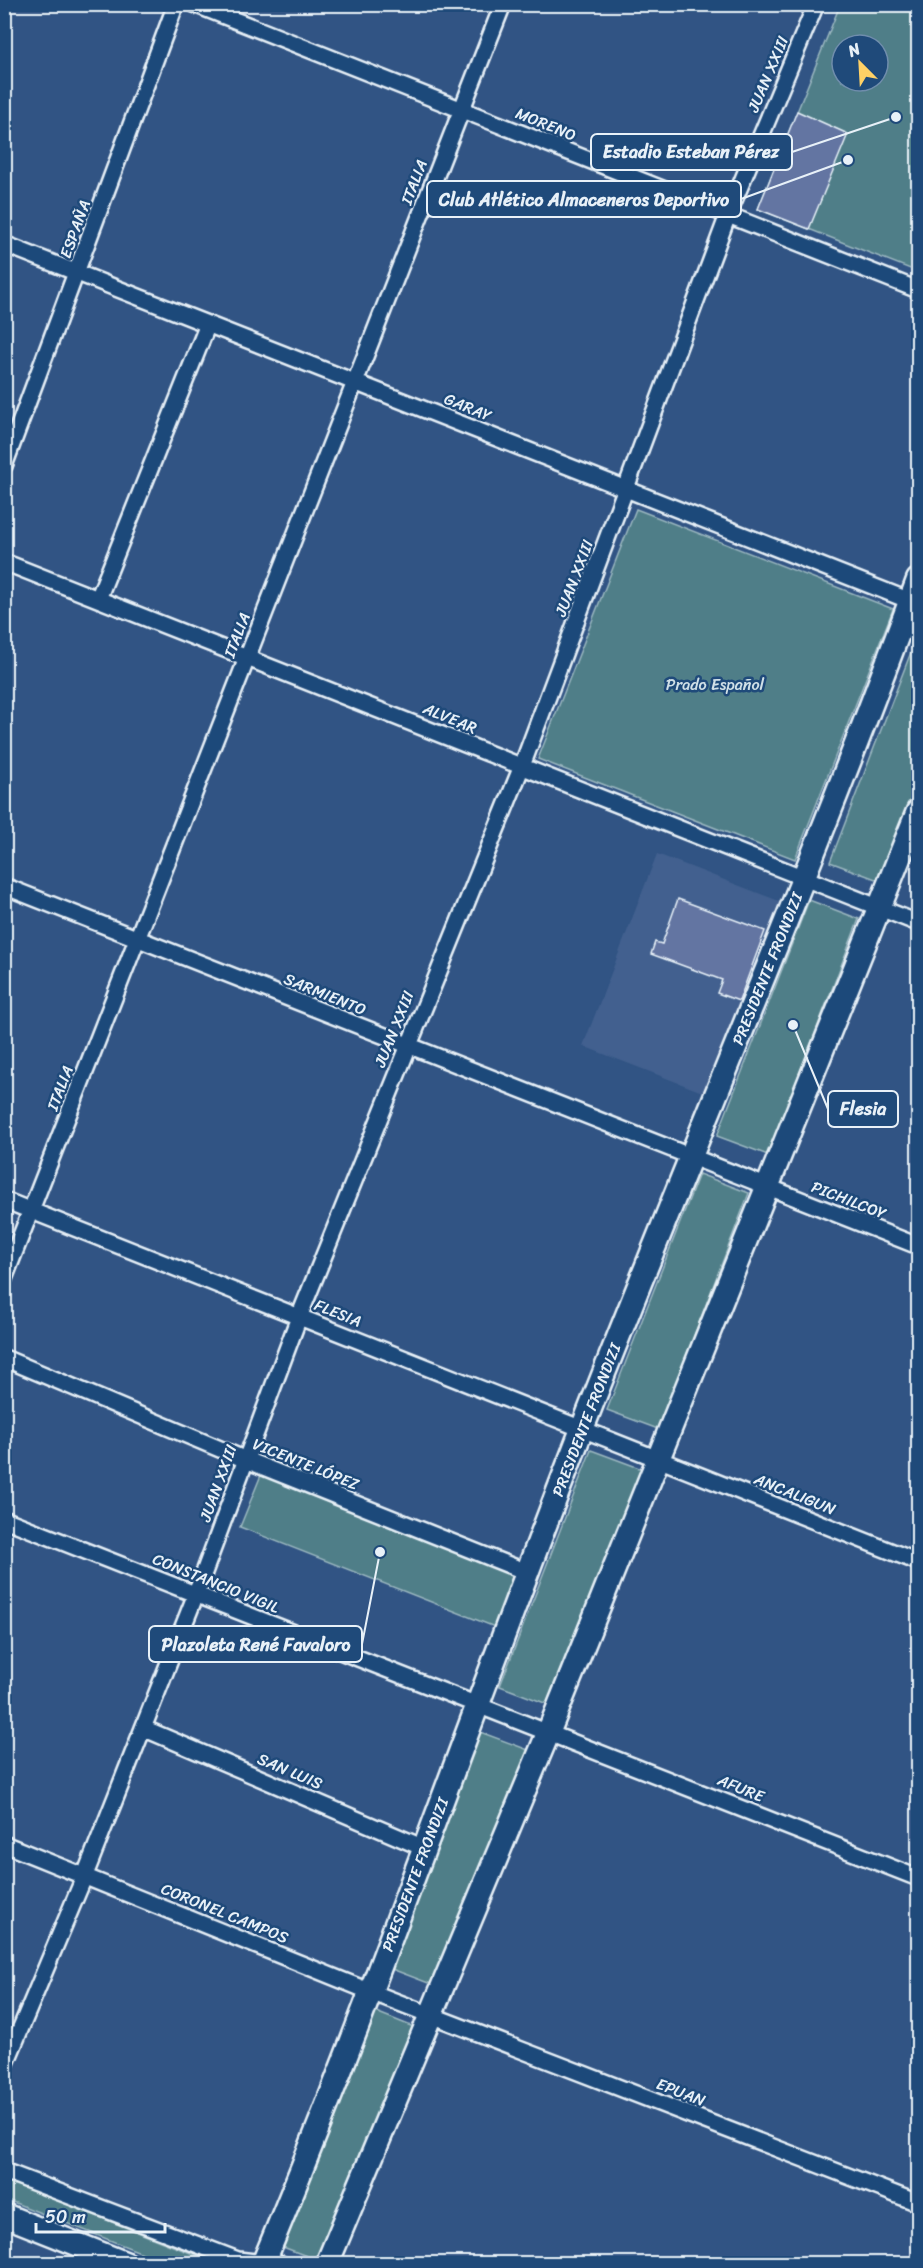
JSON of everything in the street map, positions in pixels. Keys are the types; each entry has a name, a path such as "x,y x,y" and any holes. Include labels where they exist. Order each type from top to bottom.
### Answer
{"main road":[{"name":"PRESIDENTE FRONDIZI","path":"270,2262 423,1848 480,1706 583,1428 690,1157 805,878 916,595"},
{"path":"327,2264 549,1731 767,1187 882,908 918,811"},
{"path":"4,2215 127,2264"}],"street":[{"name":"ESPAÑA","path":"4,465 78,273 176,4"},
{"name":"MORENO","path":"194,4 918,290"},
{"name":"ITALIA","path":"4,1279 502,4"},
{"name":"JUAN XXIII","path":"4,2068 85,1875 196,1594 299,1317 407,1045 522,766 728,215 816,4"},
{"name":"GARAY","path":"4,244 627,489 916,595"},
{"path":"98,599 208,324"},
{"name":"ALVEAR","path":"4,562 918,922"},
{"name":"SARMIENTO","path":"4,886 767,1187"},
{"name":"PICHILCOY","path":"767,1187 918,1246"},
{"name":"FLESIA","path":"4,1200 659,1458"},
{"name":"VICENTE LÓPEZ","path":"4,1358 246,1460 529,1573"},
{"name":"ANCALIGUN","path":"659,1458 918,1562"},
{"name":"CONSTANCIO VIGIL","path":"4,1519 549,1731"},
{"name":"SAN LUIS","path":"143,1728 423,1848"},
{"name":"AFURE","path":"549,1731 918,1878"},
{"name":"CORONEL CAMPOS","path":"4,1844 431,2015"},
{"name":"EPUAN","path":"431,2015 918,2203"},
{"path":"4,2171 238,2260 270,2262"}],"shaded area":[{"path":"657,854 784,903 705,1093 583,1046"}],"green space":[{"path":"840,5 918,5 918,272 758,209"},
{"name":"Prado Español","path":"636,509 893,609 795,859 538,759"},
{"path":"918,634 918,783 881,881 830,862"},
{"path":"809,900 859,919 768,1155 717,1136"},
{"path":"699,1174 749,1193 658,1429 607,1410"},
{"path":"591,1450 642,1469 550,1705 500,1686"},
{"path":"261,1475 521,1577 500,1629 240,1527"},
{"path":"480,1732 531,1751 439,1987 389,1968"},
{"path":"366,2008 416,2028 325,2263 275,2244"},
{"path":"5,2180 211,2261 168,2263 5,2199"}],"building":[{"path":"797,111 848,134 809,229 758,209"},
{"path":"678,899 765,931 739,1001 717,993 722,980 651,954 655,942 662,944"}],"place":[{"name":"Estadio Esteban Pérez","path":"896,117"},
{"name":"Club Atlético Almaceneros Deportivo","path":"848,160"},
{"name":"Flesia","path":"793,1025"},
{"name":"Plazoleta René Favaloro","path":"380,1552"}]}
